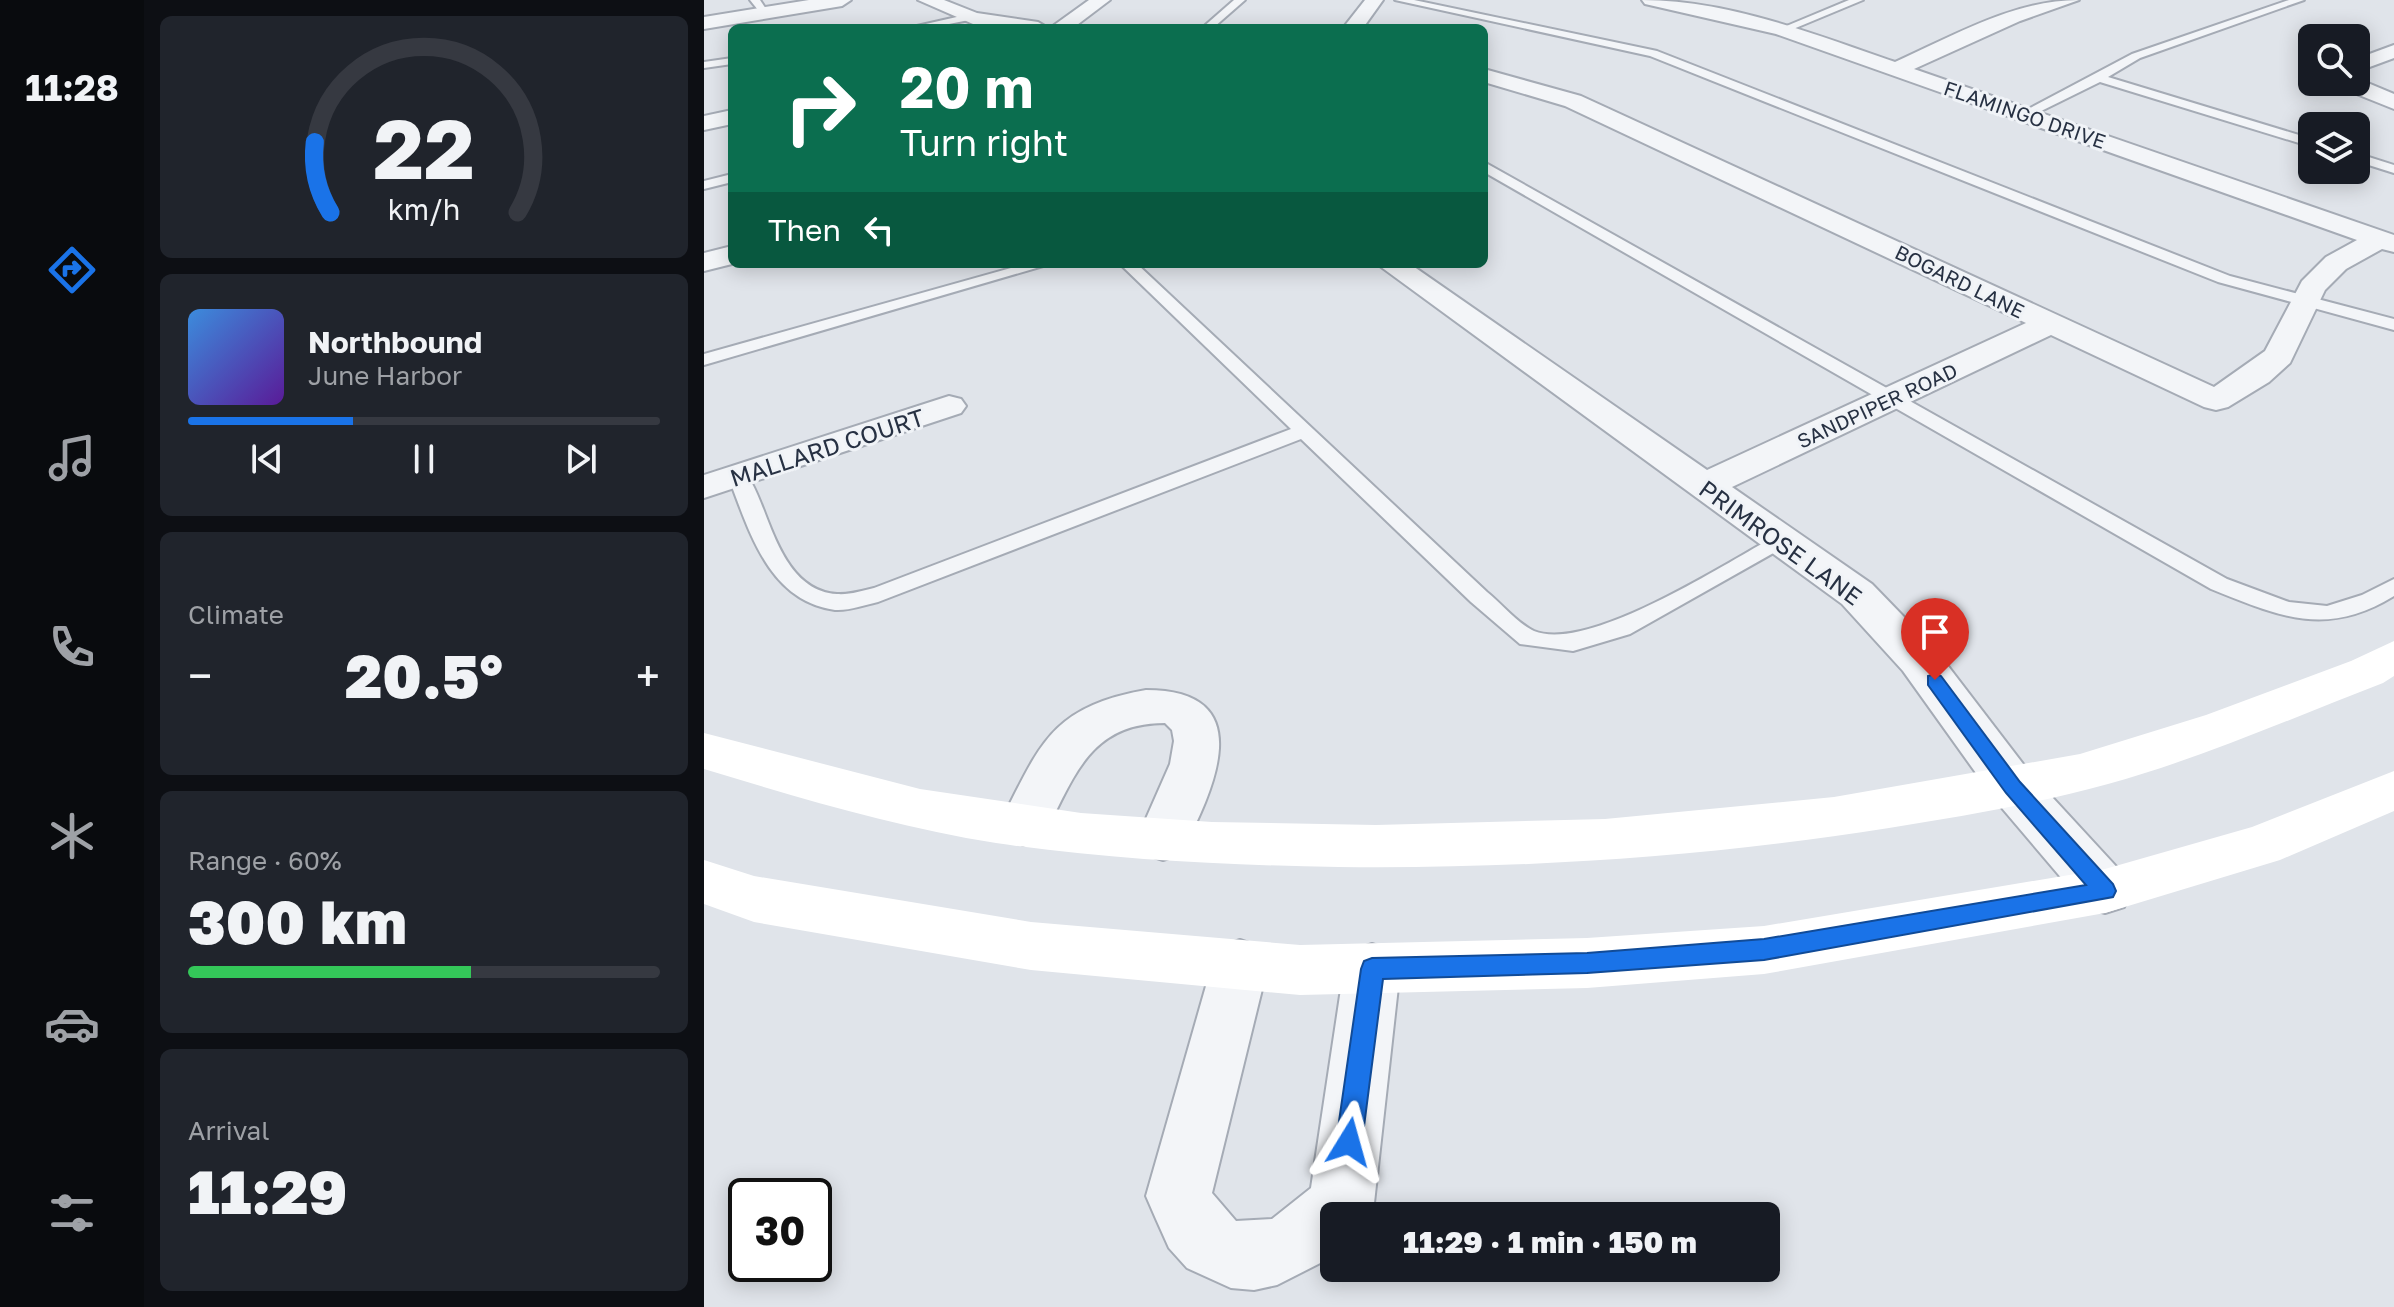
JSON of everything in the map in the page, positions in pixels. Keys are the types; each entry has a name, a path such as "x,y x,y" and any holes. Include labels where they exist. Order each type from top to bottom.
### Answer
{"main road":[{"path":"704,751 852,795 954,816 1024,825 1163,839 1349,847 1525,844 1714,831 1840,816 2013,787 2136,758 2367,672 2394,656"},
{"path":"704,882 754,899 1031,946 1300,970 1587,963 1764,950 2105,891 2262,845 2394,790"}],"street":[{"path":"704,23 761,6 842,0"},
{"path":"927,0 970,17 1013,24"},
{"path":"1066,24 1101,0"},
{"path":"1356,24 1374,0"},
{"path":"1897,69 2013,17 2070,0"},
{"name":"FLAMINGO DRIVE","path":"1665,1 1782,30 2387,242"},
{"path":"2370,60 2394,51"},
{"name":"BOGARD LANE","path":"1488,76 1550,92 1587,107 2216,400 2257,375 2279,356 2312,287 2336,263 2387,242"},
{"path":"2370,92 2394,102"},
{"path":"704,123 728,118"},
{"path":"704,262 728,256"},
{"name":"PRIMROSE LANE","path":"1397,268 1857,594 1919,660 2013,787 2105,891"},
{"name":"SANDPIPER ROAD","path":"1704,486 2049,324"},
{"name":"MALLARD COURT","path":"704,487 949,406"},
{"path":"1024,825 1075,738 1109,713 1150,705 1183,715 1193,726 1198,739 1196,754 1163,839"},
{"path":"1240,965 1179,1196 1186,1217 1199,1236 1219,1249 1241,1257 1271,1256 1298,1245 1323,1227 1341,1203 1372,969"}],"lane":[{"path":"1212,24 1240,0"},
{"path":"1400,0 1653,53 2187,265 2394,325"},
{"path":"1782,30 1858,0"},
{"path":"2025,114 2062,98 2136,56 2299,0"},
{"path":"934,24 970,17"},
{"path":"704,65 728,62"},
{"path":"2097,77 2298,139"},
{"path":"2370,161 2394,169"},
{"path":"1488,168 2219,584 2299,614 2338,613 2394,586"},
{"path":"704,185 728,179"},
{"path":"704,360 1028,268"},
{"path":"1132,268 1479,597 1528,638 1573,643 1622,628 1782,542"},
{"path":"738,476 776,562 795,588 835,602 878,595 1303,431"}],"route":[{"path":"1349,1142 1372,969 1587,963 1764,950 2105,891 2013,787 1935,680"}]}
